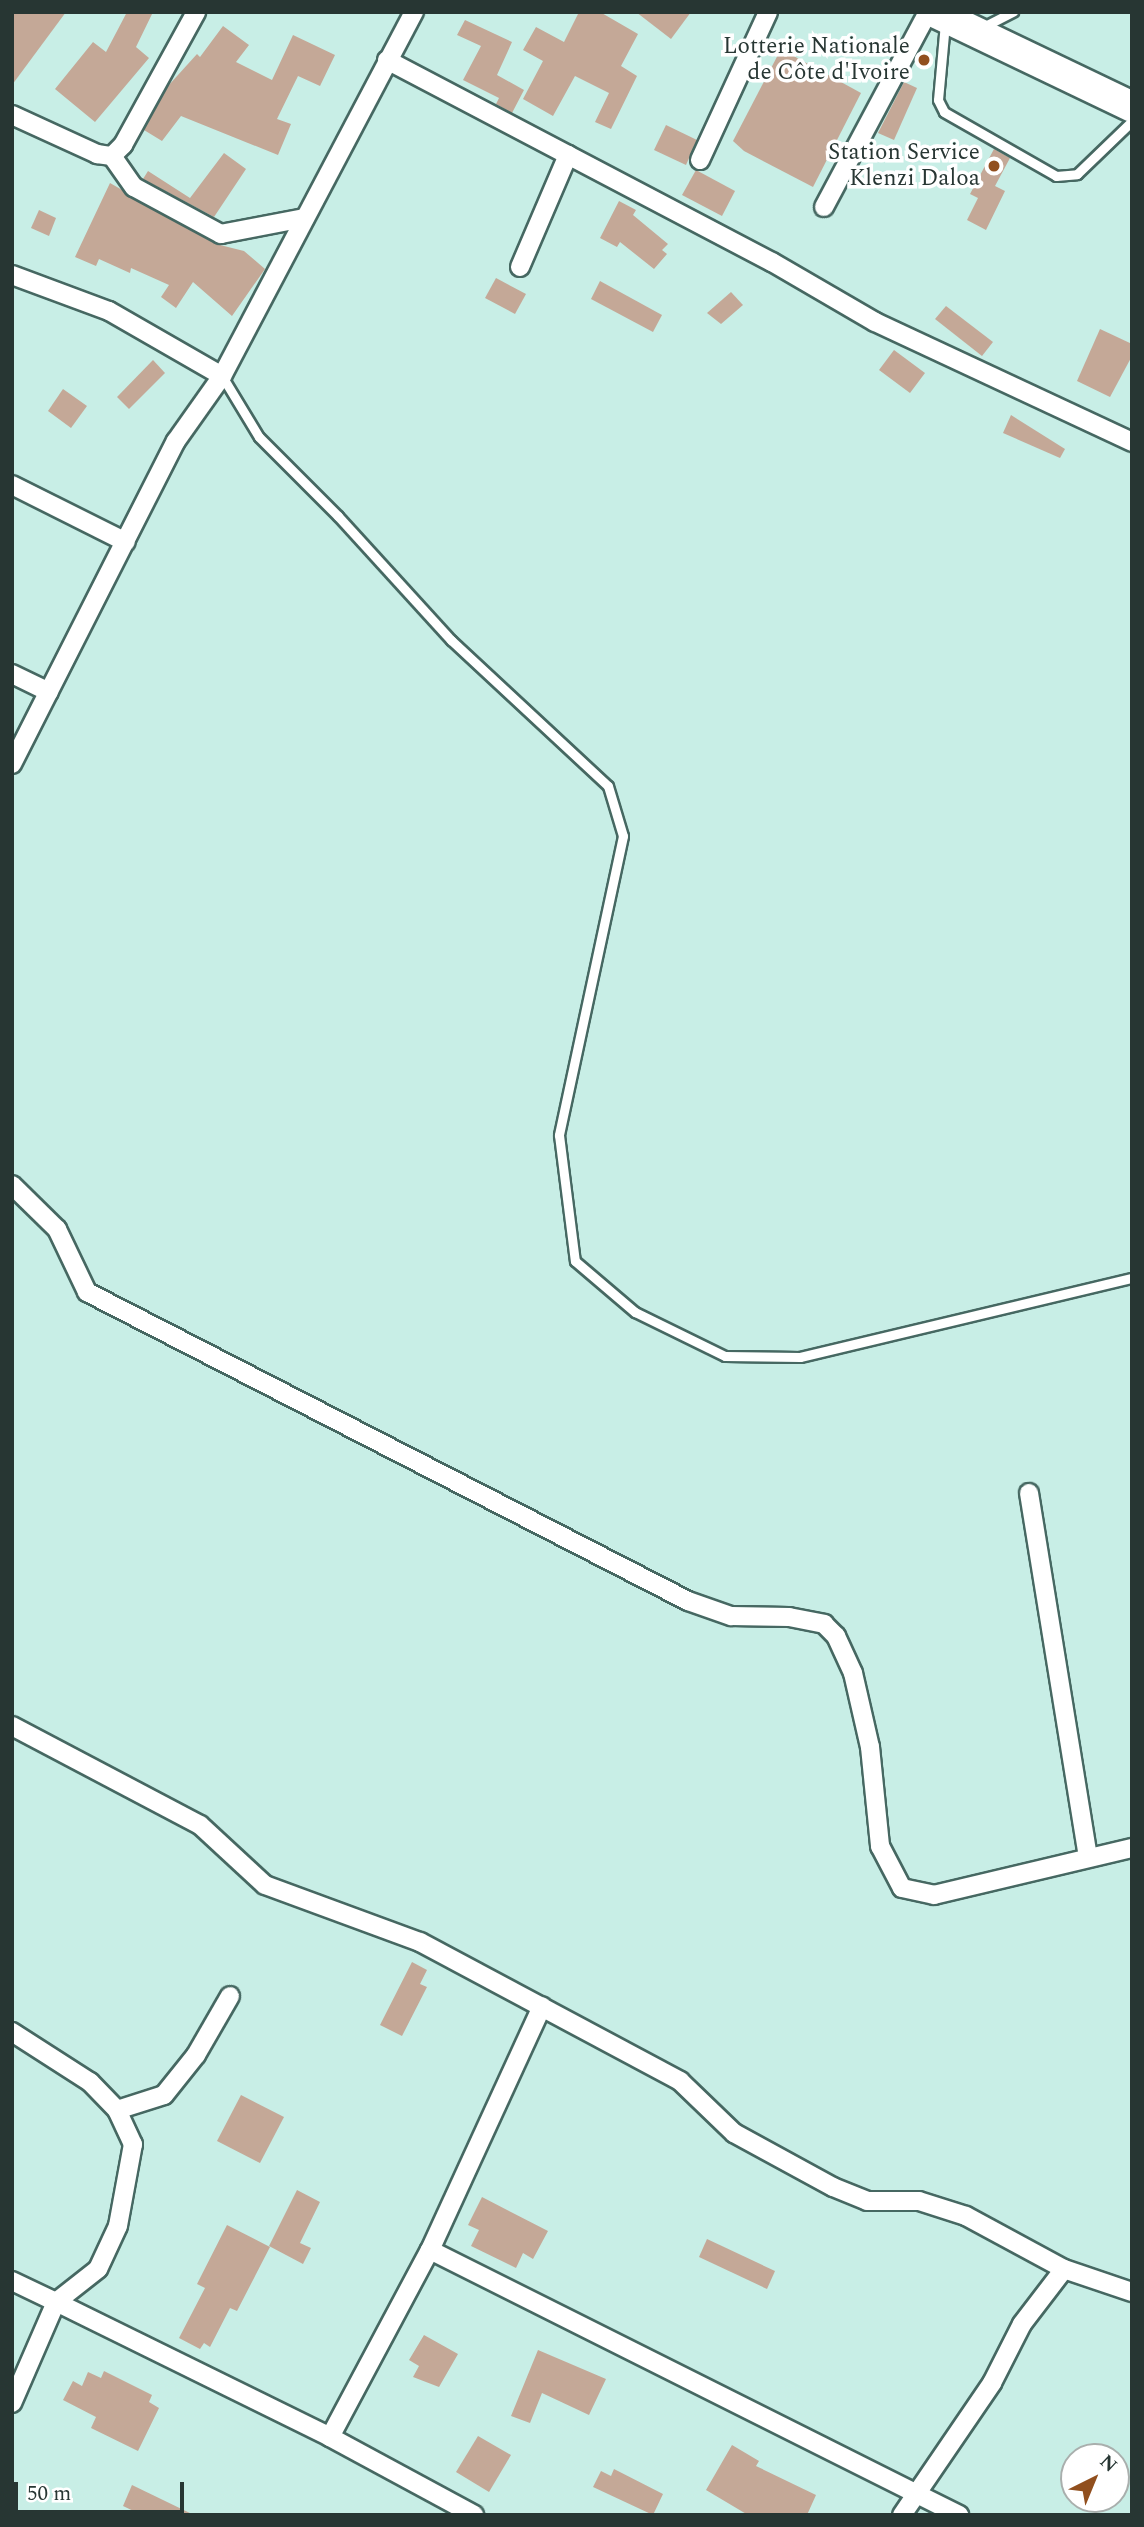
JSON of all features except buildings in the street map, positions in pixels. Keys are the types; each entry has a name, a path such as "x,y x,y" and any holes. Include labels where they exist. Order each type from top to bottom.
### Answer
{"highway":[{"path":"936,14 1132,107"}],"street":[{"path":"112,156 124,145 196,12"},
{"path":"12,764 176,442 222,376 414,12"},
{"path":"700,160 768,12"},
{"path":"824,207 936,14"},
{"path":"387,60 875,322 1132,442"},
{"path":"12,115 97,154 112,156 134,187 221,234 304,218"},
{"path":"520,267 568,155"},
{"path":"12,275 109,311 222,376"},
{"path":"12,485 126,541"},
{"path":"12,674 49,692"},
{"path":"12,1185 57,1229 87,1292 688,1601 732,1616 789,1617 824,1624 836,1636 853,1673 870,1747 880,1846 902,1888 934,1895 1132,1848"},
{"path":"1029,1493 1088,1857"},
{"path":"12,1726 200,1825 235,1861 276,1891 420,1942 680,2081 734,2133 833,2187 867,2201 919,2202 966,2216 1063,2269 1132,2292"},
{"path":"117,2110 164,2095 196,2055 230,1996"},
{"path":"330,2437 430,2250 542,2006"},
{"path":"12,2032 90,2082 117,2110 133,2144 118,2226 98,2269 56,2302 12,2403"},
{"path":"430,2250 959,2515"},
{"path":"902,2515 992,2383 1022,2324 1063,2269"},
{"path":"12,2281 330,2437 474,2515"}],"lane":[{"path":"974,31 1013,12"},
{"path":"936,14 939,100 944,112 1056,176 1077,174 1132,121"},
{"path":"222,376 259,437 338,516 451,640 608,786 623,836 559,1135 575,1261 635,1311 725,1356 800,1356 1132,1278"}],"place":[{"name":"Lotterie Nationale de Côte d'Ivoire","path":"924,60"},
{"name":"Station Service Klenzi Daloa","path":"994,166"}]}
